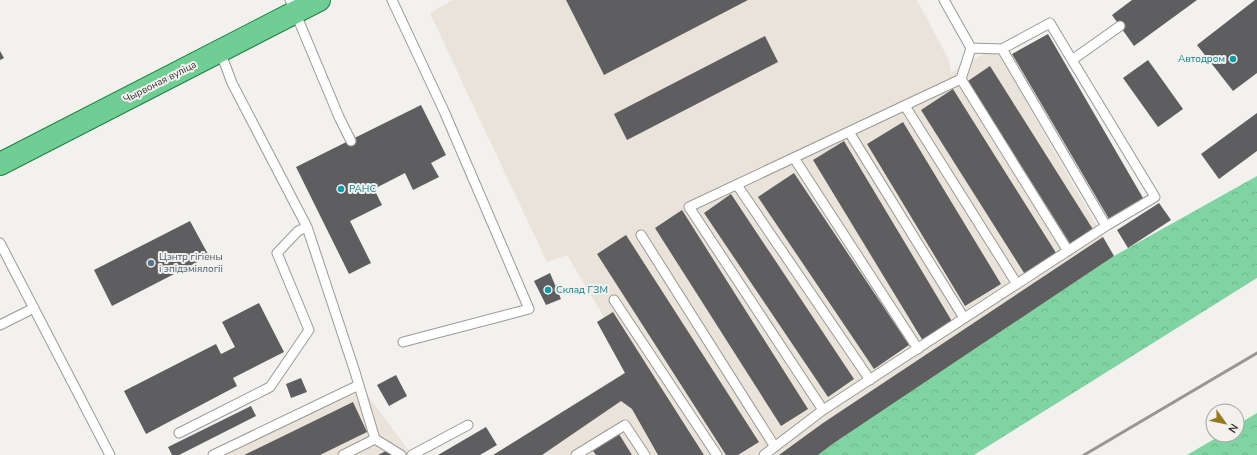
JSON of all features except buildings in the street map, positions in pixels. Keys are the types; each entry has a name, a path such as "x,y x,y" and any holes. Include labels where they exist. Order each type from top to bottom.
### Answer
{"main road":[{"name":"Чырвоная вуліца","path":"0,164 220,51 293,6 319,0"}],"lane":[{"path":"392,0 444,111 529,309 403,342"},
{"path":"944,0 970,48 962,79 1068,251"},
{"path":"293,6 350,140"},
{"path":"764,455 822,410 1106,226 1156,197 1050,23 1002,49 970,48"},
{"path":"1072,60 1120,26"},
{"path":"1002,49 1051,130 1106,226"},
{"path":"220,51 232,83 307,227 359,385 375,439 401,455"},
{"path":"822,410 689,207 962,79"},
{"path":"905,106 1017,284"},
{"path":"849,132 964,318"},
{"path":"794,158 918,348"},
{"path":"737,185 870,380"},
{"path":"179,434 270,387 309,330 277,253 298,231 307,227"},
{"path":"641,235 775,447"},
{"path":"0,243 110,455"},
{"path":"614,300 717,455"},
{"path":"0,325 34,308"},
{"path":"214,455 359,385"},
{"path":"576,455 625,424 645,455"},
{"path":"412,455 468,425"},
{"path":"343,455 375,439"}],"shaded area":[{"path":"453,0 917,0 949,60 951,73 995,47 1114,256 818,455 493,455 625,372 597,322 604,317 567,255 547,262 430,13"},
{"path":"364,390 412,455 214,455"}],"green space":[{"path":"1257,176 1257,278 974,455 818,455 1114,256"},
{"path":"1257,413 1257,455 1187,455 1207,443 1245,443 1245,420"}],"railway":[{"path":"1084,455 1257,353"}],"place":[{"name":"Автодром","path":"1233,59"},
{"name":"РАНС","path":"341,189"},
{"name":"Цэнтр гігіены і эпідэміялогіі","path":"151,263"},
{"name":"Склад ГЗМ","path":"548,290"}]}
